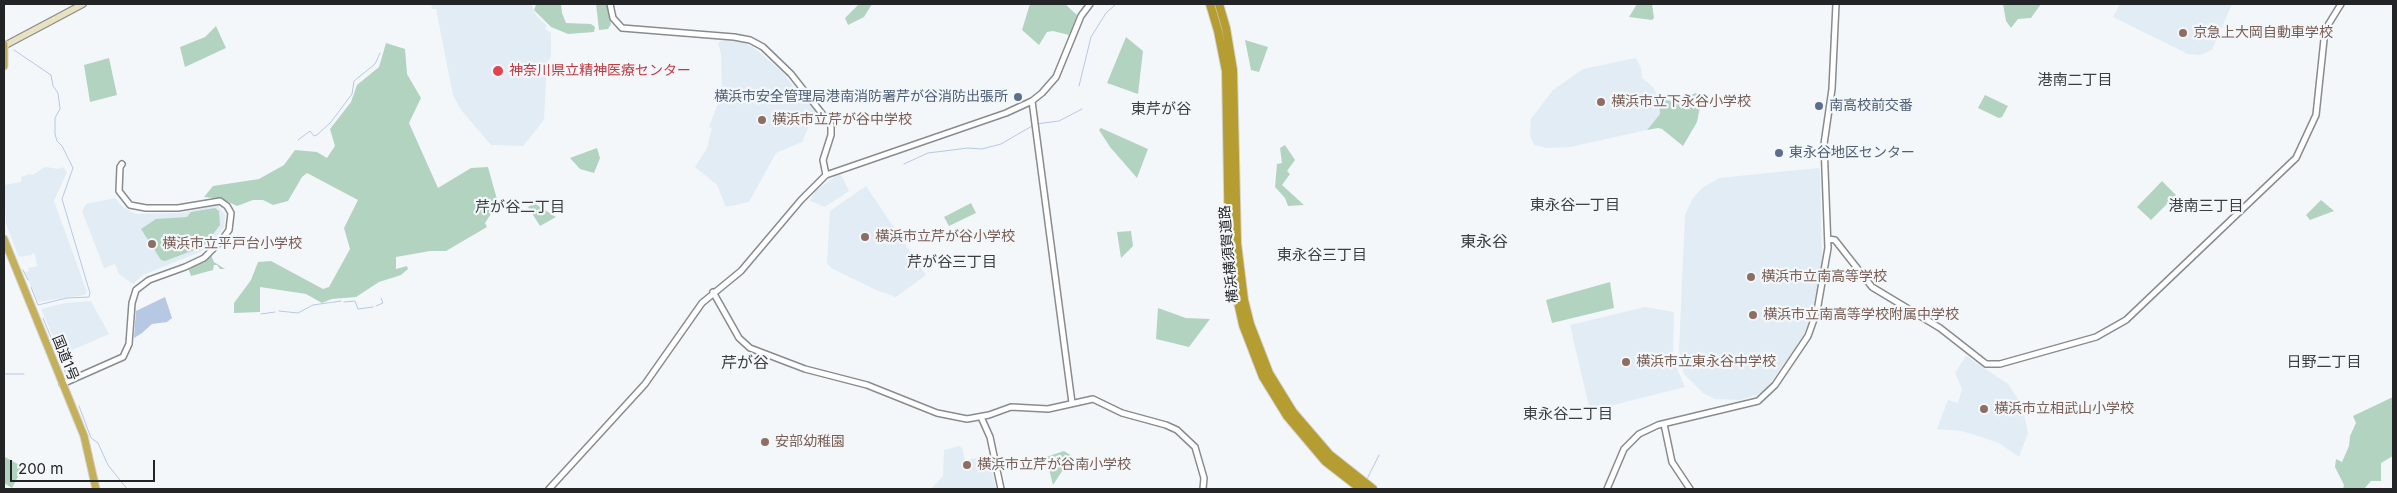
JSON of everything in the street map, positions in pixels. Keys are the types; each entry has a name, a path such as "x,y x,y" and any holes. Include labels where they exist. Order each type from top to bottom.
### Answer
{"highway":[{"name":"横浜横須賀道路","path":"1210,4 1218,31 1226,72 1229,244 1233,280 1241,318 1253,355 1278,404 1297,430 1360,489"},
{"name":"横浜横須賀道路","path":"1219,4 1226,28 1233,70 1237,243 1244,300 1257,344 1276,386 1302,425 1328,458 1373,489"},
{"path":"4,45 4,66"},
{"name":"国道1号","path":"4,239 84,436 96,489"}],"main road":[{"path":"4,45 83,4"}],"street":[{"path":"610,4 613,18 622,28 734,36 750,40 763,47 791,74 832,124 823,160 826,175"},
{"path":"548,489 645,384 702,303 713,292 741,271 797,205 826,175 1006,113 1032,101 1056,78 1080,16 1090,4"},
{"path":"1607,489 1619,460 1629,444 1645,430 1752,404 1770,391 1804,343 1812,328 1823,284 1828,239 1824,144 1832,89 1836,4"},
{"path":"1828,239 1835,240 1872,287 1940,328 1986,364 2000,364 2096,337 2126,320 2296,158 2309,131 2318,103 2320,64 2325,30 2341,4"},
{"path":"1032,101 1072,403"},
{"path":"62,384 123,357 129,344 132,303 136,290 149,280 204,258 221,242 229,230 231,213 227,206 220,201 178,208 146,208 130,205 119,191 120,168 122,164"},
{"path":"713,292 739,338 750,348 805,369 867,385 937,413 956,418 981,417 1011,407 1048,409 1093,400 1122,413 1166,425 1177,430 1195,447 1204,478 1203,489"},
{"path":"981,417 990,437 1001,489"},
{"path":"1664,424 1672,462 1690,489"}],"shaded area":[{"name":"神奈川県立精神医療センター","path":"431,4 531,4 536,15 547,26 545,29 551,33 551,58 547,62 544,120 523,146 491,145 461,110 453,95 436,9 432,9"},
{"name":"京急上大岡自動車学校","path":"2120,4 2232,4 2212,50 2200,55 2188,54 2113,17"},
{"name":"横浜市立芹が谷中学校","path":"723,39 742,42 753,47 781,71 815,112 802,142 776,153 749,202 726,207 717,185 695,167 707,148 712,128 709,127 722,93 721,54 718,43"},
{"name":"横浜市立下永谷小学校","path":"1636,58 1641,68 1642,78 1653,87 1659,99 1660,114 1647,130 1570,147 1547,148 1534,145 1530,136 1531,119 1553,90 1583,69"},
{"path":"45,167 59,169 63,167 67,172 54,201 87,292 85,295 38,302 25,272 29,271 28,268 37,266 35,255 33,252 32,255 19,257 17,253 6,223 4,185 21,182 21,177 33,175"},
{"name":"横浜市立南高等学校","path":"1820,169 1822,266 1810,321 1802,338 1769,385 1759,394 1740,400 1715,399 1703,393 1684,374 1679,351 1685,215 1693,198 1702,188 1719,178"},
{"path":"840,173 849,191 825,207 810,201 815,191"},
{"name":"横浜市立芹が谷小学校","path":"866,186 926,275 896,297 876,290 831,268 827,263 830,211"},
{"name":"横浜市立平戸台小学校","path":"115,198 124,208 136,214 181,213 217,205 225,215 224,227 214,241 200,252 143,275 133,284 119,274 115,264 104,268 82,211 86,204"},
{"path":"91,301 109,334 61,355 41,309 65,303"},
{"name":"横浜市立東永谷中学校","path":"1645,307 1674,312 1673,359 1685,387 1590,411 1570,325"},
{"name":"横浜市立相武山小学校","path":"1966,356 2008,384 2022,405 2028,433 2019,457 1999,443 1962,431 1937,429 1948,400 1958,403 1962,389 1955,373"},
{"name":"横浜市立芹が谷南小学校","path":"959,446 962,448 965,460 988,456 996,489 931,489 943,476 944,450"}],"green space":[{"path":"561,4 566,23 591,24 595,27 594,32 568,34 551,27 534,10 536,5"},
{"path":"596,4 607,4 611,24 608,29 599,30"},
{"path":"859,4 872,4 864,17 848,25 845,18"},
{"path":"1030,4 1066,5 1077,15 1069,35 1053,31 1047,32 1039,45 1022,30"},
{"path":"1637,4 1652,4 1654,18 1652,20 1629,17"},
{"path":"2003,4 2041,4 2031,18 2018,19 2011,28 2006,21"},
{"path":"216,26 226,48 185,67 180,47 205,37"},
{"path":"1126,37 1143,51 1138,94 1107,83"},
{"path":"1245,40 1268,47 1259,72 1251,70"},
{"path":"386,43 405,49 407,74 421,98 409,123 438,188 471,168 488,167 498,203 485,223 487,227 446,251 430,251 396,257 396,269 407,266 408,269 401,275 379,282 356,297 332,299 322,303 306,294 260,287 260,312 234,313 234,303 251,280 258,262 271,261 323,289 329,287 350,249 344,228 358,200 307,173 302,177 288,201 273,205 263,200 253,200 237,206 222,199 204,197 213,186 259,179 284,165 295,150 317,152 327,158 335,146 330,129 351,102 357,85 379,67"},
{"path":"109,58 117,95 90,102 84,65"},
{"path":"1696,93 1701,102 1697,122 1683,146 1662,129 1647,130 1660,114 1659,99 1672,101 1674,95 1688,96"},
{"path":"1985,95 2008,106 2002,117 1999,118 1978,108"},
{"path":"1101,128 1148,149 1137,178 1110,147 1099,130"},
{"path":"1285,145 1295,160 1287,171 1290,174 1282,185 1304,205 1288,206 1285,198 1275,187 1277,164 1282,163 1280,148"},
{"path":"597,148 600,158 594,173 580,169 570,158"},
{"path":"2162,181 2176,195 2151,220 2137,207"},
{"path":"2321,200 2334,211 2310,220 2306,215"},
{"path":"534,203 556,217 540,226 528,207"},
{"path":"971,203 976,213 949,226 944,217"},
{"path":"215,208 219,211 220,225 204,246 199,250 197,249 165,261 161,260 141,229 156,219 187,217 191,212"},
{"path":"1131,231 1133,246 1121,258 1117,232"},
{"path":"211,255 214,262 225,269 220,269 217,265 214,265 213,270 191,276 188,268"},
{"path":"1610,282 1614,308 1552,323 1546,300"},
{"path":"1158,308 1186,318 1210,319 1189,347 1156,339"},
{"path":"2393,397 2393,456 2381,463 2381,481 2371,481 2364,489 2343,489 2344,485 2335,467 2336,459 2342,462 2349,446 2350,436 2356,423 2353,416"},
{"path":"1064,451 1072,456 1053,485 1046,457"},
{"path":"5,457 23,467 12,488 4,483"}],"water":[{"path":"165,297 172,318 167,322 152,324 134,338 136,311"}],"waterway":[{"path":"1079,86 1091,37 1106,13 1116,4"},
{"path":"14,50 51,75 53,86 58,93 60,109 55,118 55,134 57,141 62,146 73,168 62,199 90,293 89,297 67,298 38,305 31,287"},
{"path":"298,140 310,131 314,136 317,135 331,122 352,94 354,81 375,64 380,53"},
{"path":"1036,124 1059,121 1082,109"},
{"path":"904,164 928,153 968,148 982,149 1001,144 1032,126"},
{"path":"23,270 28,280"},
{"path":"376,306 383,303 381,298"},
{"path":"279,311 298,313 313,305 341,301"},
{"path":"344,302 355,301 358,309 373,307"},
{"path":"261,314 275,312"},
{"path":"43,318 66,374"},
{"path":"4,374 24,374"},
{"path":"79,406 91,438 98,443 108,465 127,489"},
{"path":"1367,479 1379,455"}],"place":[{"name":"京急上大岡自動車学校","path":"2183,33"},
{"name":"神奈川県立精神医療センター","path":"498,71"},
{"name":"横浜市安全管理局港南消防署芹が谷消防出張所","path":"1018,97"},
{"name":"横浜市立下永谷小学校","path":"1601,102"},
{"name":"南高校前交番","path":"1819,106"},
{"name":"横浜市立芹が谷中学校","path":"762,120"},
{"name":"東永谷地区センター","path":"1779,153"},
{"name":"横浜市立芹が谷小学校","path":"865,237"},
{"name":"横浜市立平戸台小学校","path":"152,244"},
{"name":"横浜市立南高等学校","path":"1751,277"},
{"name":"横浜市立南高等学校附属中学校","path":"1753,315"},
{"name":"横浜市立東永谷中学校","path":"1626,362"},
{"name":"横浜市立相武山小学校","path":"1984,409"},
{"name":"安部幼稚園","path":"765,442"},
{"name":"横浜市立芹が谷南小学校","path":"967,465"}],"district":[{"name":"港南二丁目","path":"2075,80"},
{"name":"東芹が谷","path":"1161,109"},
{"name":"東永谷一丁目","path":"1575,205"},
{"name":"港南三丁目","path":"2206,206"},
{"name":"芹が谷二丁目","path":"520,207"},
{"name":"東永谷","path":"1484,242"},
{"name":"東永谷三丁目","path":"1322,255"},
{"name":"芹が谷三丁目","path":"952,262"},
{"name":"日野二丁目","path":"2324,362"},
{"name":"芹が谷","path":"745,363"},
{"name":"東永谷二丁目","path":"1568,414"}]}
